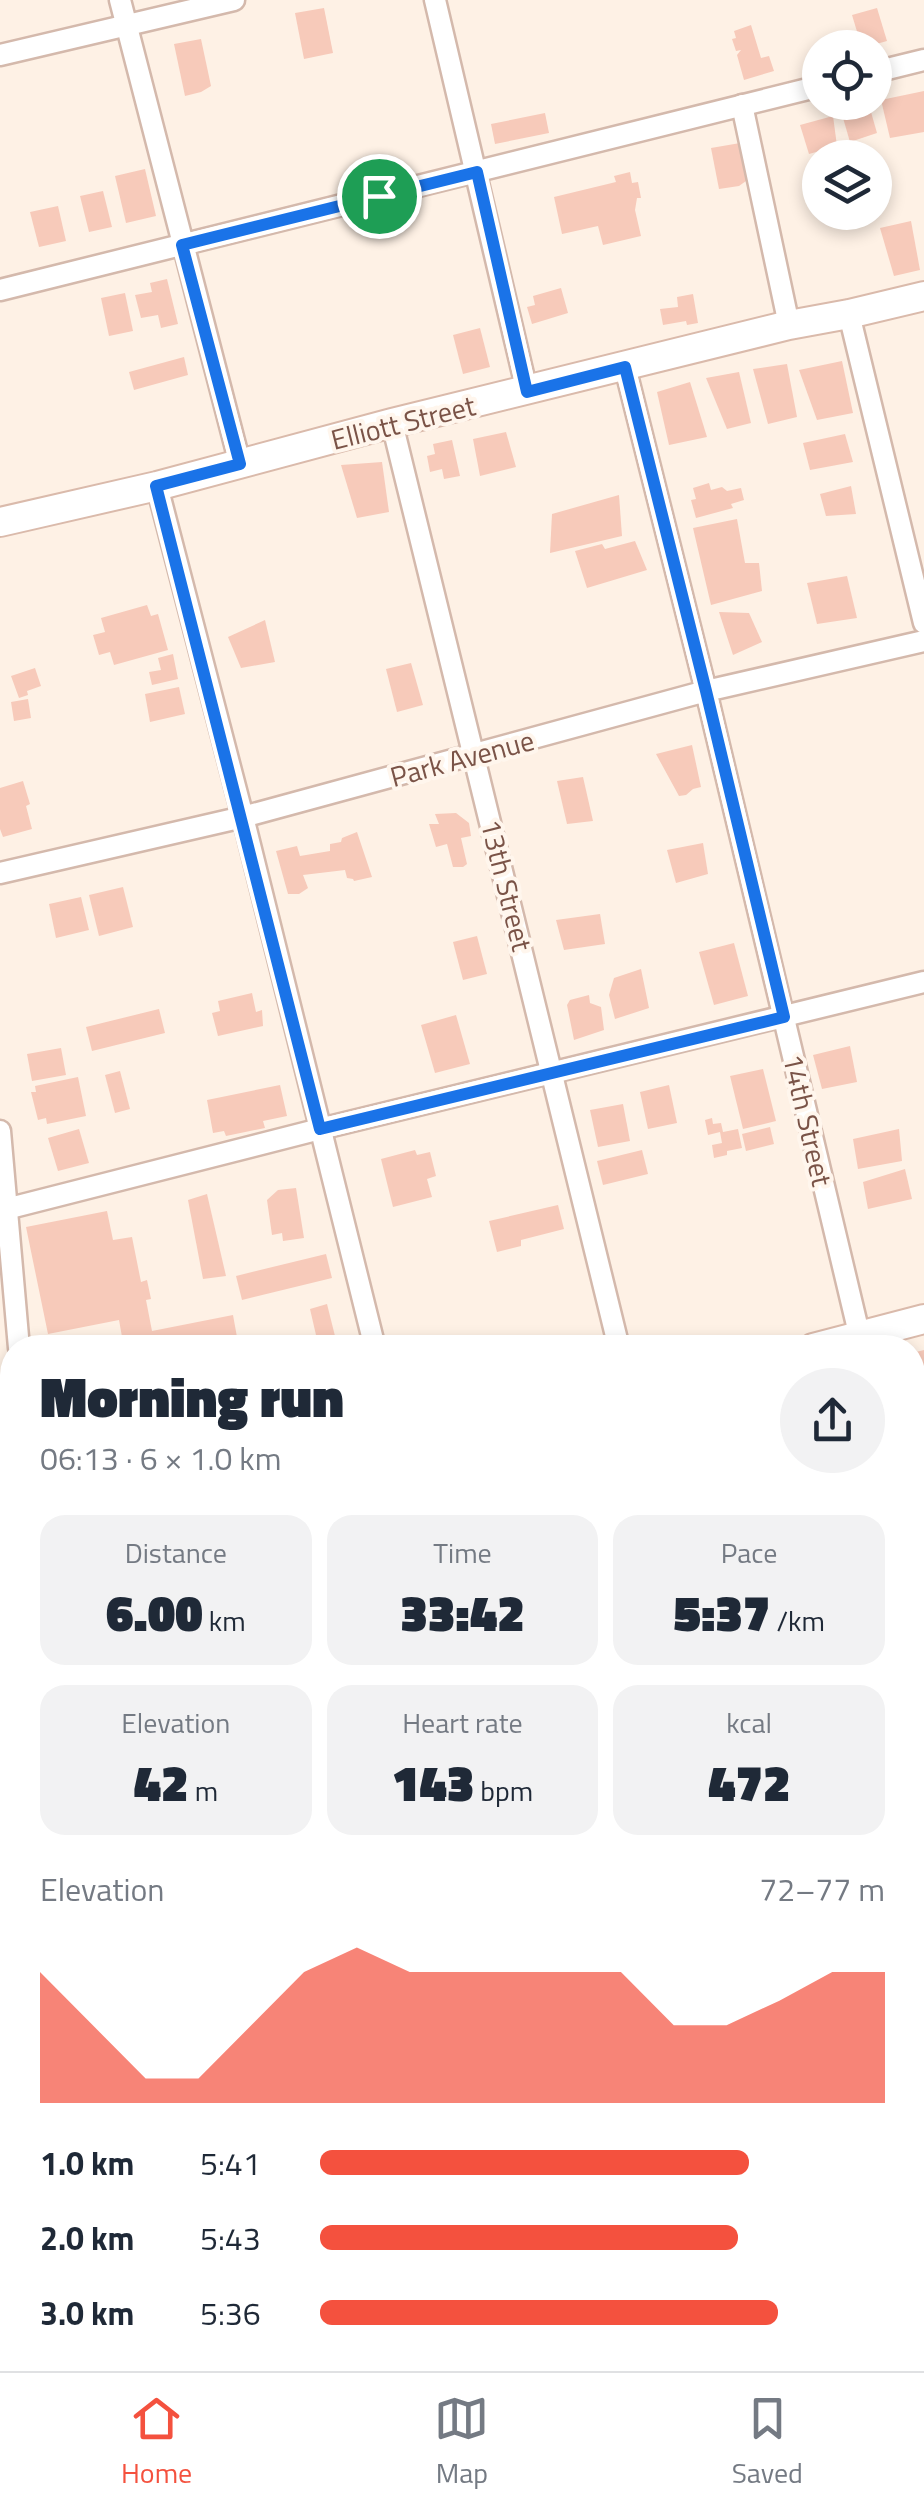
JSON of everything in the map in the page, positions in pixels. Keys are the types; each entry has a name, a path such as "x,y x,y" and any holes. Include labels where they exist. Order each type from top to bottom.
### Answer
{"main road":[{"name":"Elliott Street","path":"0,522 789,325 924,296"},
{"path":"878,1335 924,1319"}],"street":[{"path":"120,0 240,464"},
{"path":"0,55 234,0"},
{"path":"435,0 527,392"},
{"path":"892,68 924,60"},
{"path":"0,290 802,90"},
{"path":"742,105 789,325"},
{"path":"849,314 924,624"},
{"name":"14th Street","path":"625,367 860,1335"},
{"name":"13th Street","path":"392,423 617,1335"},
{"path":"156,486 372,1335"},
{"name":"Park Avenue","path":"0,873 242,818 706,691 924,641"},
{"path":"6,1209 924,982"},
{"path":"0,1131 18,1335"}],"building":[{"path":"324,8 333,53 304,59 295,13"},
{"path":"877,8 884,30 857,30 852,15"},
{"path":"751,25 761,58 769,56 774,71 744,80 737,55 741,50 736,51 732,39 736,38 734,31"},
{"path":"201,39 211,86 185,96 174,44"},
{"path":"924,91 924,132 890,138 886,120 892,120 892,98"},
{"path":"545,113 549,133 495,144 491,124"},
{"path":"834,120 836,140 805,140 800,125"},
{"path":"844,120 873,120 877,133 849,140"},
{"path":"746,142 753,176 739,186 719,189 711,148"},
{"path":"145,169 156,216 126,223 115,176"},
{"path":"630,172 632,183 638,182 641,198 637,198 635,210 641,236 603,245 598,226 562,234 554,197 616,182 614,176"},
{"path":"103,191 112,227 89,232 80,196"},
{"path":"58,206 66,241 39,247 30,212"},
{"path":"911,221 920,270 894,276 881,230 892,230 892,225"},
{"path":"167,279 178,324 161,328 158,315 141,318 135,295 152,292 150,283"},
{"path":"561,288 568,313 532,324 527,307 535,305 533,296"},
{"path":"125,293 133,331 109,336 101,298"},
{"path":"693,294 698,323 663,325 660,309 678,307 677,297"},
{"path":"480,328 490,367 463,374 453,335"},
{"path":"184,357 188,375 134,390 129,372"},
{"path":"842,361 853,413 817,420 799,370"},
{"path":"787,364 797,417 768,424 753,369"},
{"path":"739,372 751,423 727,429 706,378"},
{"path":"690,382 707,437 669,445 657,392"},
{"path":"506,432 516,467 480,476 473,439"},
{"path":"845,434 853,462 810,470 803,443"},
{"path":"452,440 460,476 444,479 442,469 430,472 427,456 435,454 433,444"},
{"path":"382,462 389,512 357,518 341,465"},
{"path":"709,483 711,490 741,488 744,500 731,504 733,508 696,518 691,500 696,499 693,488"},
{"path":"851,486 856,514 826,516 820,494"},
{"path":"619,495 622,536 550,553 552,514"},
{"path":"737,519 745,563 759,563 762,591 711,605 693,528"},
{"path":"635,541 647,570 587,588 575,551"},
{"path":"847,576 857,618 817,624 807,583"},
{"path":"147,605 151,616 158,614 168,650 114,665 110,652 99,655 93,635 105,632 101,618"},
{"path":"719,612 749,613 762,642 733,655"},
{"path":"265,620 275,662 241,668 228,637"},
{"path":"173,654 178,679 152,685 149,672 161,670 158,658"},
{"path":"411,663 423,705 397,712 386,669"},
{"path":"35,668 41,686 19,698 11,676"},
{"path":"179,687 185,714 150,722 145,694"},
{"path":"28,699 31,718 14,721 11,702"},
{"path":"692,745 701,787 679,796 656,754"},
{"path":"583,777 593,821 567,824 557,781"},
{"path":"23,781 32,829 3,837 0,788"},
{"path":"456,813 469,823 471,836 461,838 467,864 463,867 453,867 447,844 436,847 429,824 439,824 435,814"},
{"path":"357,832 372,877 354,881 347,878 345,870 303,875 308,888 299,894 288,894 276,851 297,846 300,856 330,851 330,844"},
{"path":"703,843 708,874 676,883 667,850"},
{"path":"123,887 133,927 99,936 89,895"},
{"path":"81,897 89,930 56,938 49,904"},
{"path":"600,914 605,944 564,950 556,920"},
{"path":"477,936 487,974 463,980 453,942"},
{"path":"734,943 748,996 714,1005 699,952"},
{"path":"641,969 649,1008 615,1019 609,995 614,978"},
{"path":"252,993 256,1012 262,1010 263,1026 218,1036 212,1013 220,1011 218,1001"},
{"path":"589,995 590,1003 601,1007 604,1030 574,1040 567,1005 570,1000"},
{"path":"159,1009 165,1033 92,1051 86,1027"},
{"path":"456,1015 470,1064 435,1073 421,1025"},
{"path":"850,1046 857,1082 822,1089 813,1055"},
{"path":"61,1048 66,1075 32,1081 27,1054"},
{"path":"763,1069 776,1121 743,1129 730,1076"},
{"path":"120,1071 130,1109 115,1113 105,1075"},
{"path":"78,1077 86,1116 47,1124 46,1118 38,1120 31,1092 36,1092 35,1086"},
{"path":"280,1085 287,1116 263,1121 265,1128 226,1136 224,1131 213,1133 207,1100"},
{"path":"669,1085 677,1123 648,1129 640,1092"},
{"path":"623,1104 630,1141 598,1147 590,1110"},
{"path":"712,1118 713,1124 721,1123 723,1132 738,1129 742,1148 714,1158 712,1145 722,1143 720,1132 708,1135 705,1120"},
{"path":"770,1127 774,1144 746,1151 742,1134"},
{"path":"79,1129 89,1163 58,1171 48,1138"},
{"path":"899,1129 902,1161 858,1169 853,1139"},
{"path":"415,1150 417,1155 430,1152 436,1176 427,1179 432,1197 393,1207 381,1159"},
{"path":"642,1150 648,1174 603,1185 597,1161"},
{"path":"905,1169 912,1199 868,1209 863,1182"},
{"path":"296,1188 304,1238 283,1241 282,1233 272,1235 267,1200 278,1190"},
{"path":"207,1194 226,1276 203,1279 188,1200"},
{"path":"558,1205 564,1229 521,1240 521,1246 497,1252 489,1221"},
{"path":"107,1211 113,1240 132,1237 141,1282 147,1280 152,1331 233,1315 237,1335 122,1335 119,1320 48,1334 26,1227"},
{"path":"326,1254 332,1278 242,1300 236,1276"},
{"path":"327,1304 335,1335 316,1335 310,1309"}],"route":[{"path":"477,172 527,392 625,367 784,1017 320,1129 156,486 240,464 182,245 379,196 477,172"}]}
